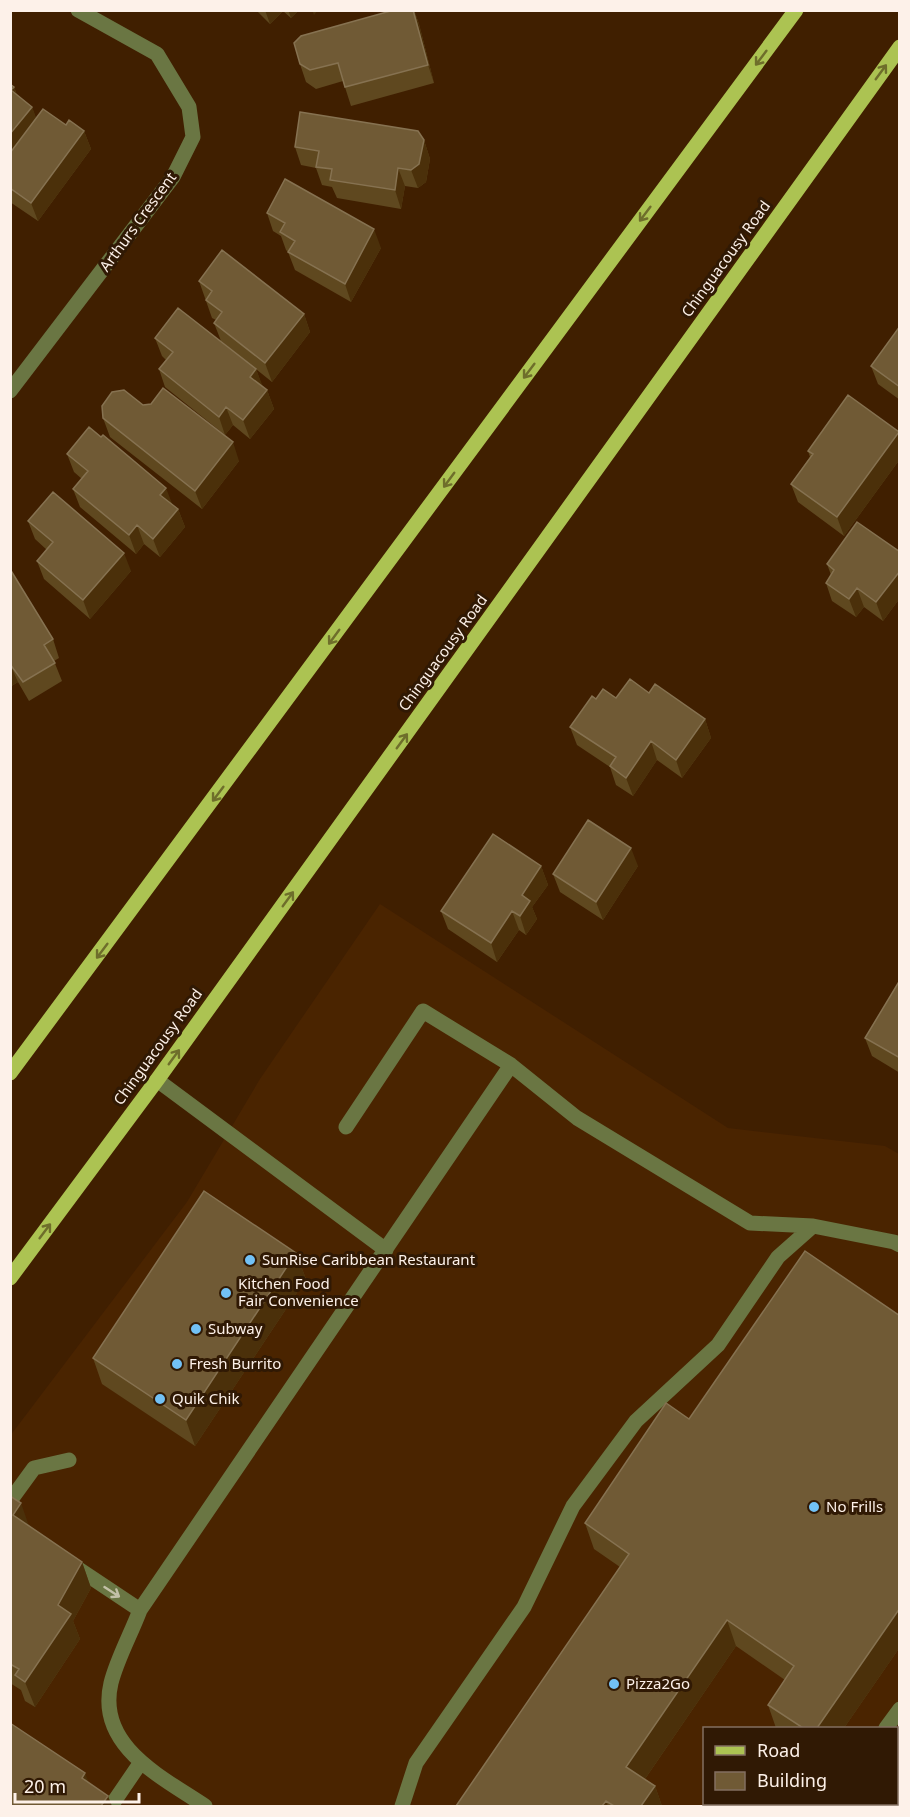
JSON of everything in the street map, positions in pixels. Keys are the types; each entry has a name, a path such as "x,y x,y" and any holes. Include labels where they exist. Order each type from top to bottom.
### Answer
{"main road":[{"path":"10,1073 796,10"},
{"name":"Chinguacousy Road","path":"10,1278 157,1080 900,47"}],"street":[{"name":"Arthurs Crescent","path":"10,391 173,177 193,137 189,107 157,54 78,10"},
{"path":"346,1127 423,1011 511,1065 577,1118 750,1223 813,1226 900,1245"},
{"path":"204,1806 141,1762 120,1740 111,1723 111,1684 140,1610 511,1065"},
{"path":"157,1080 386,1250"},
{"path":"402,1806 416,1763 524,1607 573,1506 636,1421 718,1345 778,1257 813,1226"},
{"path":"10,1501 34,1468 69,1460"},
{"path":"60,1557 140,1610"},
{"path":"887,1727 900,1709"},
{"path":"111,1806 141,1762"}],"shaded area":[{"path":"380,904 728,1128 885,1146 899,1154 899,1779 898,1782 898,1727 703,1727 703,1805 881,1806 11,1806 10,1436 187,1202 260,1079"}],"building":[{"path":"394,10 413,10 428,65 345,87 338,63 310,70 300,64 294,43 301,36"},
{"path":"10,84 14,87 11,90 32,107 10,134"},
{"path":"43,109 66,125 69,120 84,131 31,203 10,188 10,153"},
{"path":"300,112 418,131 424,140 419,164 411,170 398,168 395,190 330,180 332,169 316,167 319,151 295,147"},
{"path":"285,179 374,229 345,284 288,252 295,241 280,232 285,223 267,213"},
{"path":"222,250 304,314 265,363 214,323 222,312 206,300 212,291 199,281"},
{"path":"178,308 256,369 250,377 267,390 243,420 226,407 219,417 159,369 173,352 155,338"},
{"path":"900,326 900,387 871,366"},
{"path":"163,388 233,442 195,491 103,418 102,406 112,392 124,390 143,405 151,404"},
{"path":"848,395 899,432 837,517 791,484 813,454 808,451"},
{"path":"89,427 101,437 103,435 166,488 160,495 178,509 153,539 137,525 129,535 73,489 88,471 67,454"},
{"path":"53,492 124,553 83,600 37,561 53,542 28,521"},
{"path":"857,522 900,552 900,571 876,602 857,588 849,599 826,583 834,570 827,564"},
{"path":"10,569 53,639 44,645 55,663 23,682 10,664"},
{"path":"630,679 649,693 655,684 705,719 676,760 651,741 626,778 610,766 616,757 570,727 592,696 596,699 603,689 616,698"},
{"path":"588,820 631,848 596,902 553,874"},
{"path":"493,834 541,866 522,895 530,901 520,916 512,911 491,943 441,911"},
{"path":"900,980 900,1058 865,1038"},
{"path":"204,1191 296,1253 186,1420 93,1358"},
{"path":"805,1251 900,1316 900,1608 818,1727 801,1727 768,1705 794,1666 727,1620 626,1767 655,1786 641,1806 614,1806 606,1801 602,1806 456,1806 629,1554 585,1523 666,1403 689,1419"},
{"path":"10,1496 21,1503 13,1515 82,1562 58,1605 71,1614 25,1682 15,1675 19,1669 10,1664"},
{"path":"10,1723 85,1773 82,1778 108,1796 101,1806 10,1806"}],"place":[{"name":"SunRise Caribbean Restaurant","path":"250,1260"},
{"name":"Kitchen Food Fair Convenience","path":"226,1293"},
{"name":"Subway","path":"196,1329"},
{"name":"Fresh Burrito","path":"177,1364"},
{"name":"Quik Chik","path":"160,1399"},
{"name":"No Frills","path":"814,1507"},
{"name":"Pizza2Go","path":"614,1684"}]}
